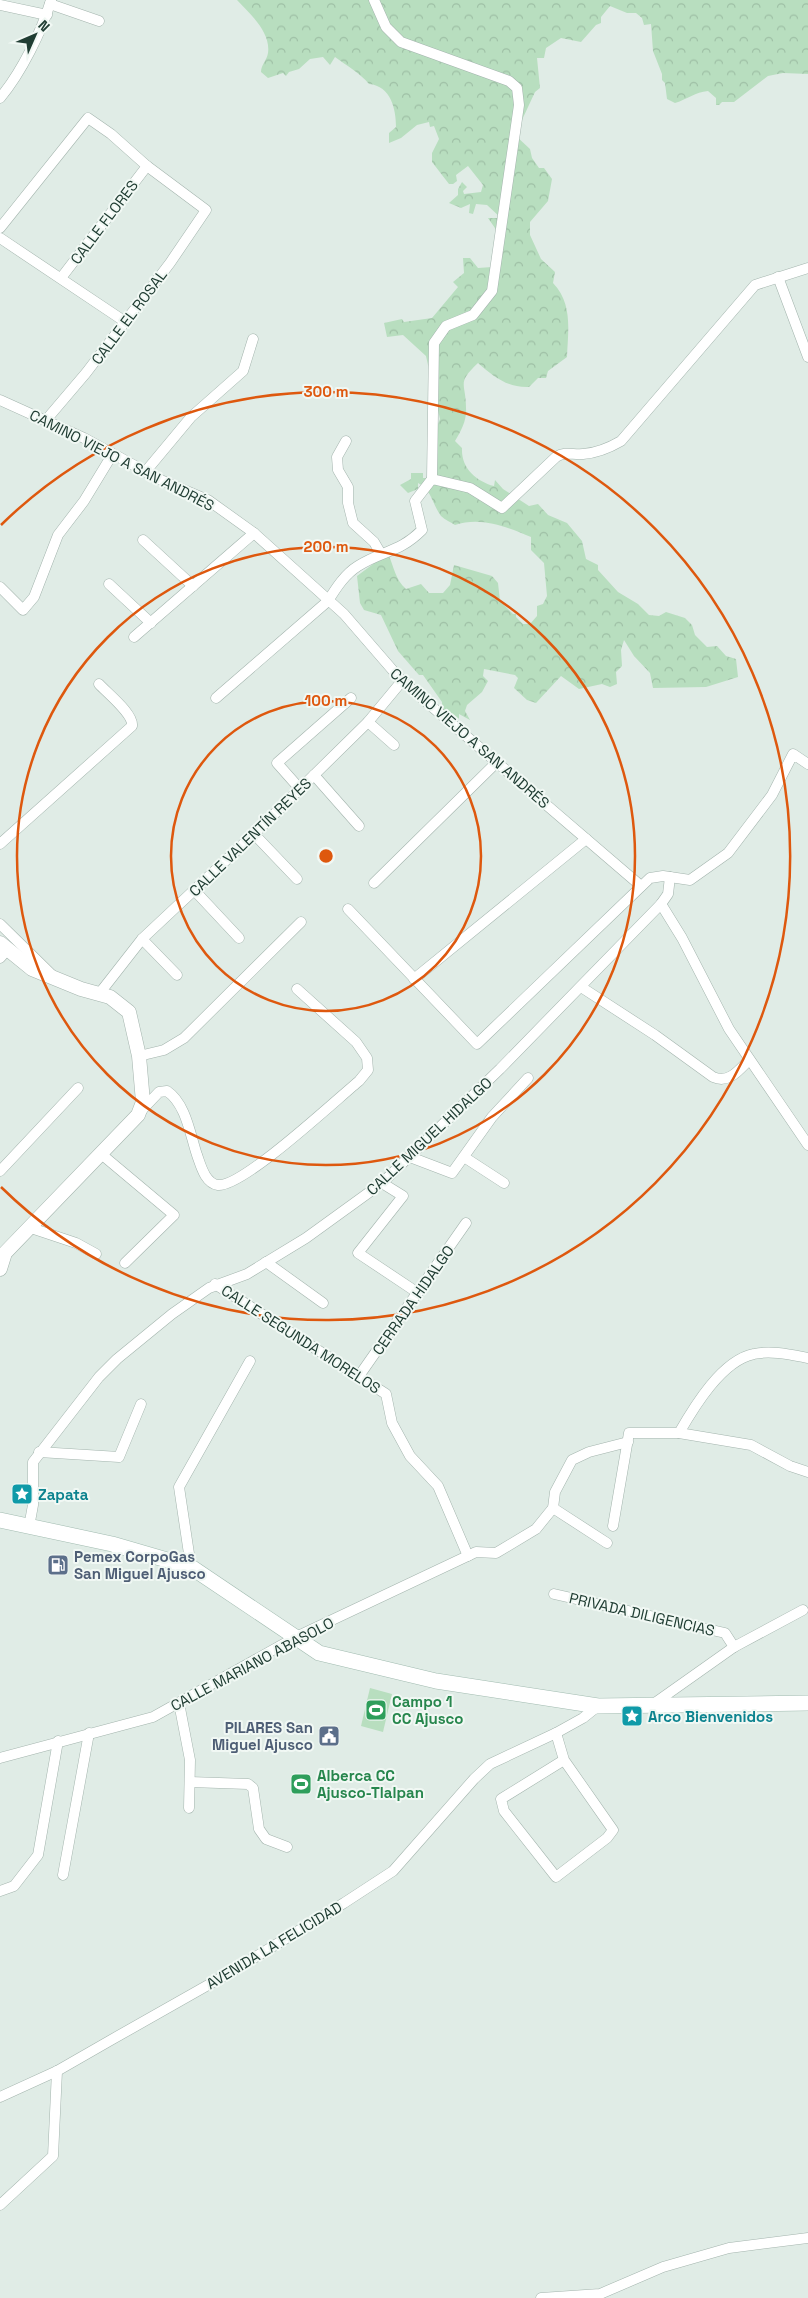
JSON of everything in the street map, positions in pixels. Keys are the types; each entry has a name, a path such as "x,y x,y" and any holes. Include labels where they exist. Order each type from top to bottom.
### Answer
{"main road":[{"path":"0,1520 112,1544 191,1567 318,1653 436,1681 598,1706 808,1703"}],"street":[{"path":"216,698 328,601 339,584 357,566 409,543 422,530 415,501 432,479 434,343 446,326 472,315 492,291 519,105 517,88 508,81 401,42 386,27 374,0"},
{"path":"1,95 47,15 51,2 99,21"},
{"path":"0,5 47,15"},
{"path":"0,228 88,118 111,134 146,166"},
{"name":"CALLE EL ROSAL","path":"46,420 86,373 170,263 206,210 146,166"},
{"name":"CALLE FLORES","path":"61,278 146,166"},
{"path":"0,238 124,321"},
{"path":"432,479 470,488 502,508 556,457 564,453 581,455 608,449 621,441 756,285 808,268"},
{"path":"778,277 808,357"},
{"path":"146,471 191,417 243,371 253,339"},
{"name":"CAMINO VIEJO A SAN ANDRÉS","path":"0,400 46,420 112,455 208,500 254,533 350,620 402,681 641,886"},
{"path":"346,441 337,457 338,470 348,487 348,503 353,523 374,542 381,554"},
{"path":"0,587 23,610 34,597 58,535 84,501 112,455"},
{"path":"134,637 254,533"},
{"path":"143,540 193,586"},
{"path":"109,584 151,623"},
{"name":"CALLE VALENTÍN REYES","path":"99,994 142,939 195,891 368,722 402,681"},
{"path":"0,844 132,726 133,721 129,715 99,684"},
{"path":"300,789 277,763 351,698"},
{"path":"368,722 394,745"},
{"path":"348,909 477,1044 650,878 663,876 690,880 728,853 772,795 793,754 808,764"},
{"path":"374,883 496,763"},
{"path":"314,775 360,826"},
{"path":"254,834 297,879"},
{"path":"414,979 586,839"},
{"path":"670,877 668,894 661,904 682,938 728,1029 808,1145"},
{"path":"195,891 239,938"},
{"name":"CALLE MIGUEL HIDALGO","path":"29,1527 33,1505 31,1474 33,1462 39,1452 117,1359 172,1314 215,1284 247,1274 327,1224 382,1183 581,987 661,904"},
{"path":"139,1056 164,1050 184,1038 300,922"},
{"path":"0,924 57,980"},
{"path":"142,939 177,975"},
{"path":"3,950 32,969 57,980 110,997 129,1012 139,1056 143,1102 138,1114"},
{"path":"581,987 713,1077 720,1080 726,1079 749,1060"},
{"path":"0,1269 2,1252 159,1092 167,1091 175,1096 182,1109 203,1171 210,1182 219,1185 228,1183 262,1162 359,1080 368,1070 367,1058 356,1042 296,989"},
{"path":"410,1157 452,1174 492,1117 528,1078"},
{"path":"0,1171 78,1088"},
{"path":"100,1154 174,1215 125,1263"},
{"path":"464,1156 504,1183"},
{"path":"382,1183 403,1196 358,1253 418,1293"},
{"name":"CERRADA HIDALGO","path":"359,1376 466,1223"},
{"path":"28,1227 76,1243 96,1254"},
{"path":"266,1262 322,1303"},
{"name":"CALLE SEGUNDA MORELOS","path":"215,1284 386,1394 392,1424 410,1456 438,1486 468,1556"},
{"path":"679,1433 707,1390 728,1368 744,1356 756,1353 808,1358"},
{"path":"191,1567 179,1487 250,1361"},
{"path":"39,1452 119,1457 140,1404"},
{"path":"607,1543 553,1508 555,1492 572,1460 629,1437 679,1433 751,1445 790,1466 808,1472"},
{"path":"613,1526 629,1437"},
{"name":"CALLE MARIANO ABASOLO","path":"0,1758 153,1717 296,1637 476,1552 496,1553 536,1529 553,1508"},
{"name":"PRIVADA DILIGENCIAS","path":"554,1594 725,1633 734,1647 803,1610"},
{"path":"652,1705 734,1647"},
{"path":"179,1703 190,1760 189,1808"},
{"name":"AVENIDA LA FELICIDAD","path":"0,2097 57,2070 231,1972 393,1871 474,1779 490,1764 556,1733 583,1718 598,1706"},
{"path":"63,1875 89,1733"},
{"path":"556,1733 564,1760 613,1830 607,1838 556,1877 504,1811 501,1799 564,1760"},
{"path":"0,1891 14,1886 38,1855 58,1741"},
{"path":"190,1782 248,1784 253,1788 259,1829 266,1838 287,1847"},
{"path":"0,2205 52,2156 57,2070"},
{"path":"541,2298 600,2294 663,2266 729,2248 808,2238"}],"green space":[{"path":"237,0 808,0 808,74 783,73 768,76 734,102 722,102 716,105 716,98 708,91 675,103 667,99 665,83 662,80 662,74 653,51 651,24 644,25 642,18 636,13 627,13 610,6 601,17 601,23 596,25 581,42 561,38 546,48 544,58 537,58 540,88 535,92 515,135 530,149 532,158 539,168 544,168 552,179 548,201 530,222 530,235 541,259 555,272 553,283 564,300 568,318 567,357 548,371 546,378 538,378 529,387 508,384 478,363 465,380 466,417 455,441 462,448 464,462 471,473 481,481 494,486 495,480 503,489 529,506 538,504 548,515 567,523 582,541 586,559 598,565 598,570 618,592 638,604 649,615 659,616 666,612 685,618 692,625 695,635 707,647 717,646 726,656 736,659 738,677 706,687 653,688 650,673 634,656 624,640 621,650 622,666 616,672 617,684 610,687 602,684 579,689 561,676 536,703 527,700 514,688 518,678 515,675 484,669 483,676 488,681 482,692 467,705 465,711 470,720 459,714 459,718 451,725 442,708 442,702 423,675 419,675 398,651 381,615 364,610 360,603 357,576 388,553 397,577 406,589 421,584 429,593 443,593 450,585 454,565 492,576 498,583 500,601 513,614 516,614 516,617 523,624 530,624 537,616 537,606 543,604 547,596 544,563 531,550 531,537 503,526 484,522 455,525 441,516 429,493 423,486 418,483 418,489 408,493 400,485 411,479 411,473 423,473 423,478 429,478 436,429 440,419 426,356 403,335 387,337 384,323 402,319 404,322 432,318 458,287 453,282 464,273 463,258 470,258 478,268 492,267 499,260 493,249 499,250 497,231 488,218 501,218 487,205 476,204 473,214 469,213 470,204 461,208 449,203 458,195 458,189 462,182 467,187 463,191 464,194 481,192 483,185 468,166 456,175 457,181 449,184 432,162 432,153 439,139 434,126 430,127 429,122 417,125 401,138 389,143 389,133 396,127 395,113 391,100 382,89 369,84 335,57 330,65 323,57 310,59 299,69 289,72 286,76 283,73 268,78 261,72 268,53 266,38 253,17"},
{"name":"Campo 1 CC Ajusco","path":"370,1688 392,1694 383,1732 361,1726"}],"place":[{"name":"Zapata","path":"22,1494"},
{"name":"Pemex CorpoGas San Miguel Ajusco","path":"58,1565"},
{"name":"Campo 1 CC Ajusco","path":"376,1710"},
{"name":"Arco Bienvenidos","path":"632,1716"},
{"name":"PILARES San Miguel Ajusco","path":"329,1736"},
{"name":"Alberca CC Ajusco-Tlalpan","path":"301,1784"}]}
